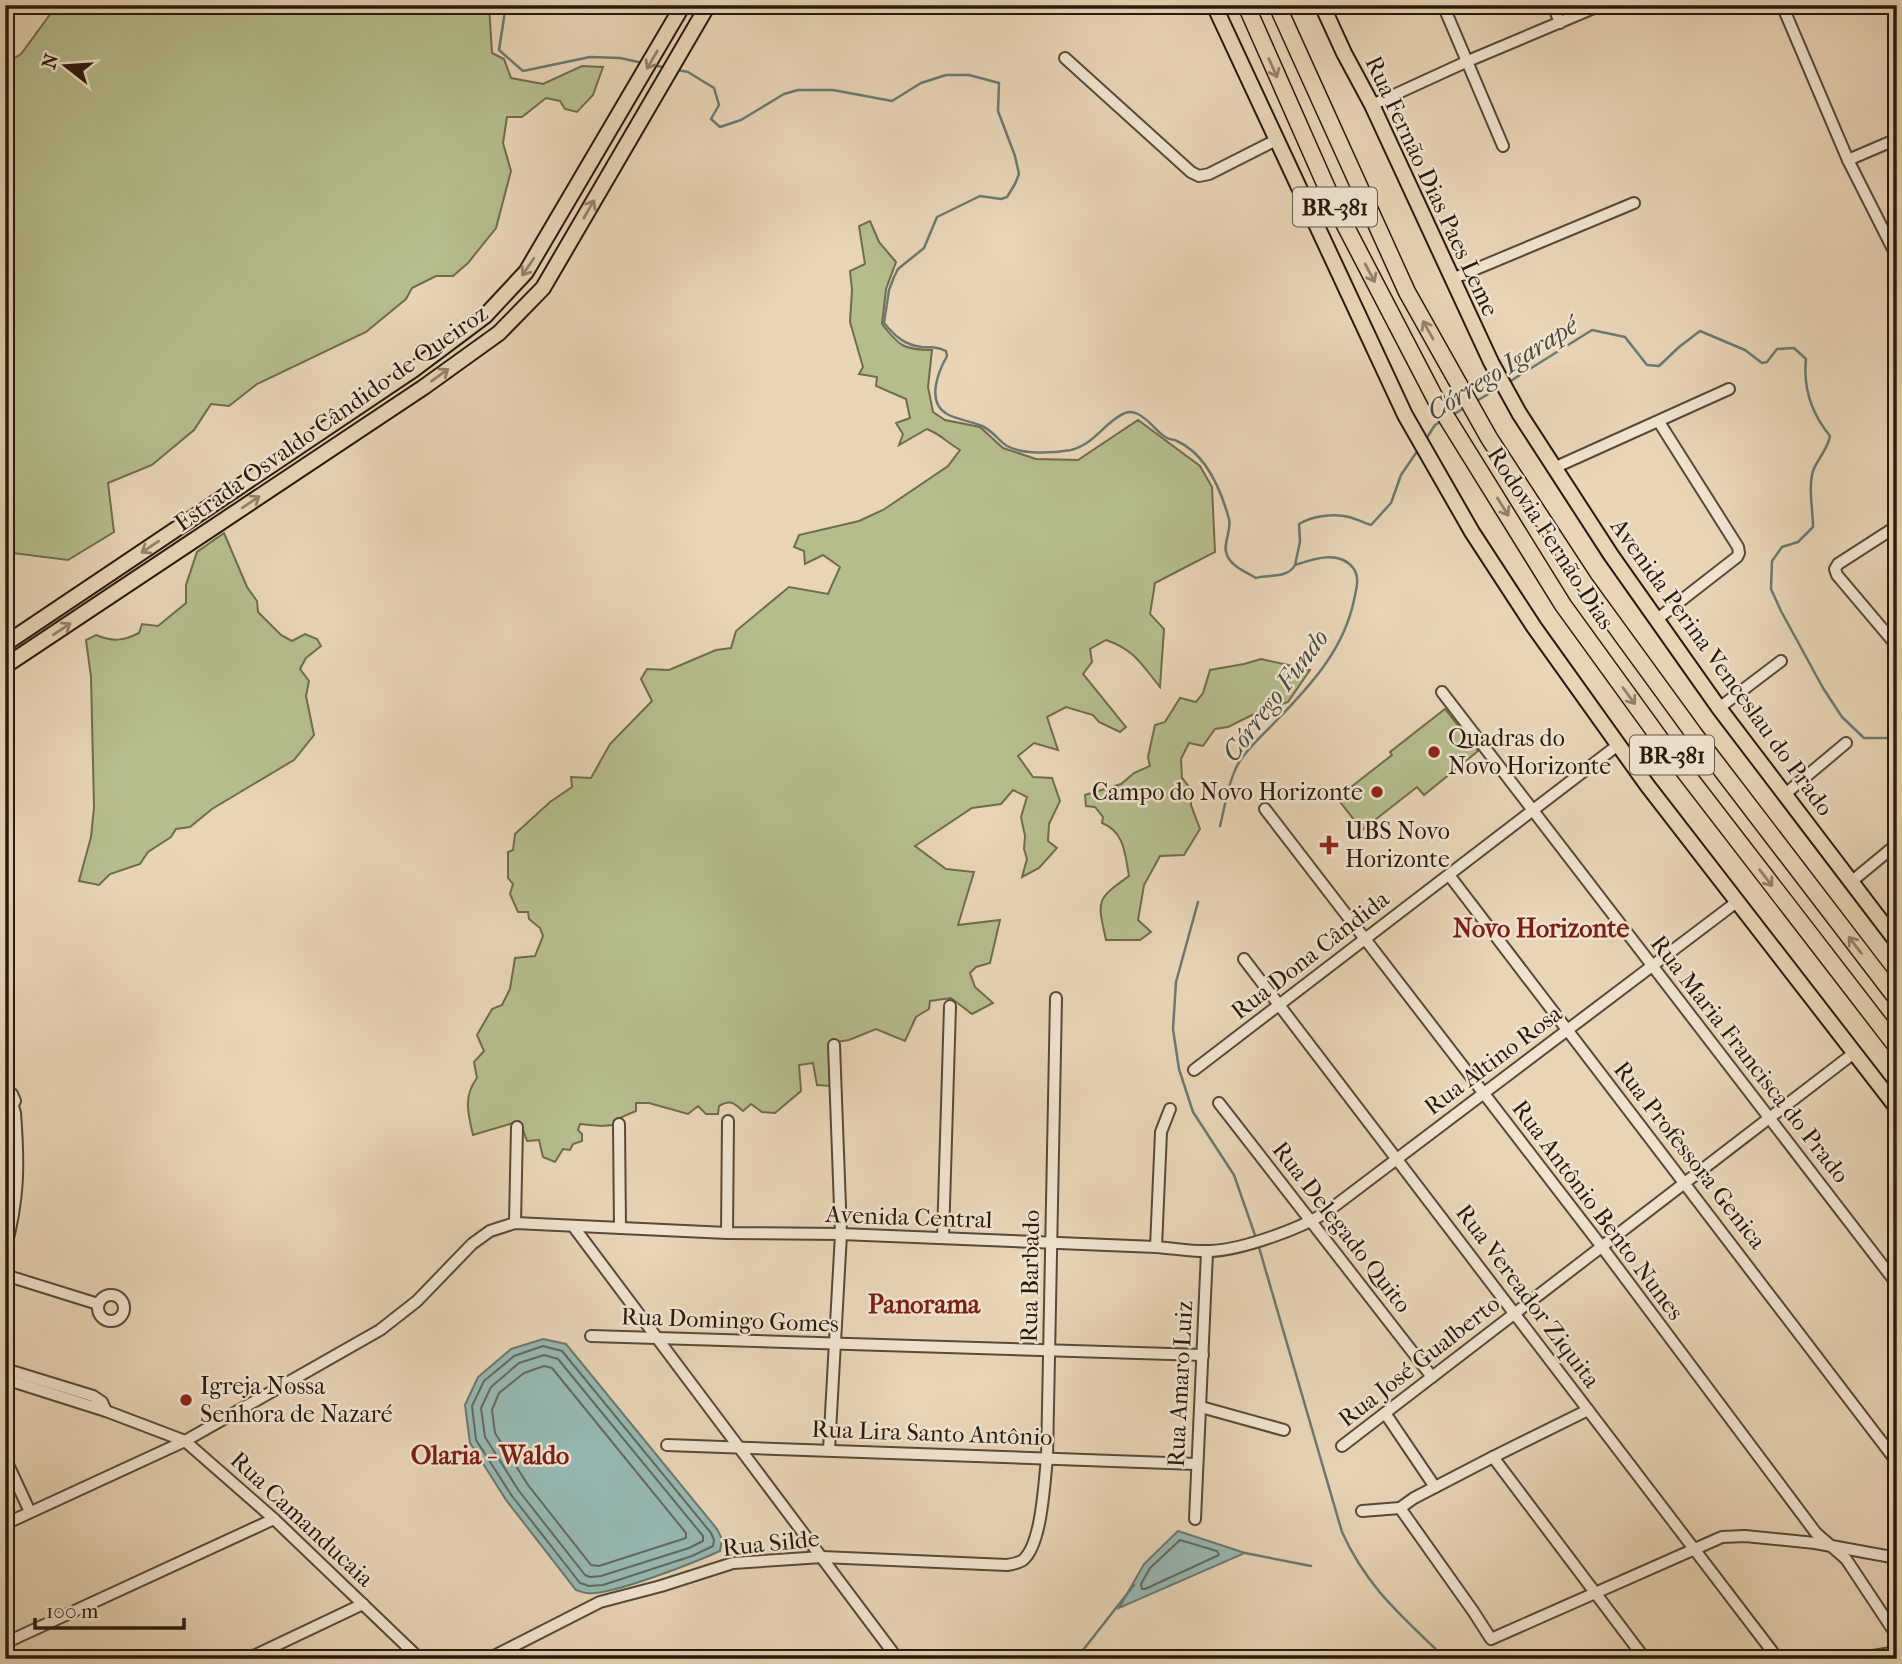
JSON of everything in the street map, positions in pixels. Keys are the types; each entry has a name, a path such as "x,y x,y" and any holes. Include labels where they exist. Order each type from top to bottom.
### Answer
{"highway":[{"name":"Rodovia Fernão Dias","path":"1246,5 1334,204 1437,402 1563,605 1671,754 1897,1047"},
{"name":"Rodovia Fernão Dias","path":"1277,5 1407,292 1489,438 1584,583 1686,724 1897,999"},
{"path":"1288,5 1325,112"}],"main road":[{"name":"Estrada Osvaldo Cândido de Queiroz","path":"5,644 413,370 485,316 526,272 683,5"},
{"name":"Estrada Osvaldo Cândido de Queiroz","path":"5,667 424,387 499,333 543,288 708,5"},
{"path":"1214,5 1405,415 1444,484 1534,628 1618,745 1897,1108"},
{"name":"Rua Fernão Dias Paes Leme","path":"1322,5 1372,105 1491,362 1519,413"},
{"name":"Avenida Perina Venceslau do Prado","path":"1519,413 1656,620 1784,795 1897,942"}],"street":[{"path":"1443,5 1503,146"},
{"path":"1553,5 1560,23"},
{"path":"1372,105 1601,5"},
{"path":"1782,5 1848,160 1897,257"},
{"path":"1065,58 1191,172 1199,176 1209,174 1276,140"},
{"path":"1848,160 1897,139"},
{"path":"1452,279 1634,203"},
{"path":"1556,467 1729,389"},
{"path":"1656,620 1737,557 1739,552 1659,422"},
{"path":"1897,526 1838,564 1835,569 1837,575 1897,646"},
{"path":"1719,708 1781,661"},
{"name":"Rua Maria Francisca do Prado","path":"1442,692 1897,1284"},
{"path":"1784,795 1846,743"},
{"name":"Rua Dona Cândida","path":"1194,1070 1618,745"},
{"path":"5,751 5,800"},
{"name":"Rua Antônio Bento Nunes","path":"1265,808 1602,1247 1816,1533 1846,1559 1897,1636"},
{"path":"1851,882 1897,844"},
{"name":"Rua Professora Genica","path":"1449,875 1897,1462"},
{"name":"Rua Altino Rosa","path":"1243,1245 1312,1222 1738,901"},
{"name":"Rua Vereador Ziquita","path":"1244,959 1778,1659"},
{"name":"Rua Barbado","path":"1029,1553 1040,1514 1048,1459 1056,998"},
{"path":"943,1238 950,1006"},
{"path":"829,1450 841,1234 834,1045"},
{"name":"Rua José Gualberto","path":"1342,1446 1854,1053"},
{"path":"5,1250 19,1181 15,1113 9,1107 13,1096 6,1088"},
{"name":"Rua Delegado Quito","path":"1219,1103 1432,1377"},
{"path":"1156,1247 1161,1132 1170,1109"},
{"path":"727,1233 729,1121"},
{"path":"619,1124 620,1228"},
{"path":"5,1524 185,1441 380,1330 417,1301 472,1244 491,1231 515,1223 517,1128"},
{"path":"5,1153 5,1207"},
{"name":"Avenida Central","path":"515,1223 727,1233 943,1238 1156,1247 1207,1252 1243,1245"},
{"path":"573,1226 894,1654"},
{"name":"Rua Amaro Luiz","path":"1195,1519 1207,1252"},
{"path":"5,1275 98,1304"},
{"name":"Rua Domingo Gomes","path":"591,1336 1203,1355"},
{"name":"Rua Camanducaia","path":"5,1369 93,1396 102,1402 106,1411"},
{"name":"Rua Camanducaia","path":"5,1379 106,1411 185,1441 274,1519 420,1659"},
{"path":"1201,1407 1284,1430"},
{"path":"1362,1511 1400,1508 1435,1487 1588,1410"},
{"path":"1385,1413 1435,1487"},
{"name":"Rua Lira Santo Antônio","path":"667,1445 1196,1464"},
{"path":"1493,1457 1645,1659"},
{"path":"5,1458 30,1512"},
{"path":"1400,1508 1490,1639 1710,1542 1733,1536 1831,1546 1897,1558"},
{"path":"5,1643 274,1519"},
{"name":"Rua Silde","path":"488,1659 600,1602 733,1563 822,1557 1007,1565 1021,1562 1029,1553"},
{"path":"247,1659 363,1604"},
{"path":"1856,1659 1897,1652"}],"green space":[{"path":"57,5 489,5 492,53 504,59 511,78 543,84 582,66 603,67 593,95 577,112 565,109 560,101 546,98 522,117 507,117 503,143 511,171 496,228 468,263 453,276 436,276 412,288 406,299 366,332 257,384 229,406 211,404 194,430 152,465 108,483 114,532 68,560 13,553 5,558 5,64 21,54"},
{"path":"870,221 879,242 896,262 886,289 882,324 908,348 932,350 928,387 933,412 945,420 980,427 1003,448 1036,459 1078,460 1138,420 1200,466 1212,487 1215,552 1155,583 1150,614 1164,629 1160,687 1131,653 1106,640 1090,649 1092,662 1083,674 1126,727 1120,732 1099,722 1093,715 1066,707 1047,717 1058,750 1034,743 1018,756 1033,777 1052,778 1060,801 1049,824 1048,841 1057,848 1039,868 1022,877 1027,859 1021,817 1027,797 1013,790 1001,804 972,808 915,846 946,869 974,872 958,925 1000,920 990,963 976,967 970,973 975,987 993,1003 972,1014 951,998 930,1001 929,1009 916,1017 905,1041 876,1029 849,1040 830,1043 831,1086 817,1085 813,1063 799,1065 801,1091 775,1113 762,1112 751,1104 743,1111 729,1102 719,1106 718,1114 706,1114 698,1106 688,1114 649,1103 636,1103 636,1111 617,1119 613,1125 580,1124 578,1130 582,1134 582,1141 573,1144 570,1150 563,1149 555,1162 543,1157 539,1140 527,1141 517,1122 473,1135 468,1098 477,1078 474,1062 484,1051 477,1035 492,1009 502,1005 510,989 515,958 535,956 543,936 540,928 529,919 528,912 518,912 510,894 513,884 508,878 508,852 513,850 515,834 550,802 572,787 571,777 591,778 610,744 652,701 641,679 647,669 669,670 716,650 731,648 736,631 789,587 828,594 840,567 823,555 805,564 804,551 794,547 799,535 859,521 883,510 948,466 960,450 927,429 899,445 903,434 896,423 910,418 906,399 876,386 877,377 859,374 863,367 850,322 850,271 865,264 859,226"},
{"path":"224,533 247,587 257,601 258,612 281,635 292,641 305,634 317,639 321,646 306,658 300,669 309,681 306,696 314,735 294,760 212,809 190,827 176,829 171,837 148,852 140,864 110,874 99,885 79,881 91,837 94,807 91,677 86,640 96,635 113,640 123,639 139,633 142,624 158,626 186,603 186,585 197,552"},
{"path":"1261,659 1310,670 1288,702 1228,727 1215,729 1203,746 1189,743 1181,759 1182,778 1191,789 1191,805 1200,829 1184,855 1160,856 1144,885 1138,920 1151,932 1140,940 1106,940 1101,916 1102,902 1110,890 1129,876 1120,838 1102,823 1103,817 1095,807 1086,806 1085,795 1121,784 1134,773 1150,766 1148,757 1155,725 1165,722 1180,698 1196,702 1203,693 1210,670"},
{"path":"1445,709 1478,751 1424,795 1417,787 1362,830 1337,798"}],"water":[{"path":"543,1339 566,1344 717,1529 722,1539 720,1551 614,1590 587,1593 576,1590 506,1500 470,1443 468,1428 465,1405 478,1377 511,1349"},
{"path":"1178,1531 1245,1553 1119,1608 1144,1564"}],"waterway":[{"name":"Córrego Fundo","path":"506,5 499,50 523,71 590,57 620,58 643,63"},
{"name":"Córrego Fundo","path":"653,65 667,68"},
{"name":"Córrego Fundo","path":"677,70 688,72 714,88 719,105 711,119 720,127 741,120 784,94 798,90 833,90 892,101 921,83 946,75 969,75 999,83 998,111 1019,174 1015,184 1007,197 1001,199 980,196 937,217 924,248 898,269 889,290 884,323 888,328 910,344 946,351 947,356 940,370 935,395 941,409 951,416 986,428 1007,446 1021,451 1038,452 1064,451 1079,447 1127,412 1136,413 1168,439 1176,440 1187,447 1211,474 1229,519 1227,555 1239,568 1256,578 1288,572 1295,565 1310,560 1334,557 1354,569 1357,577 1356,588 1343,634 1314,680 1251,746 1238,764 1229,787 1220,826"},
{"name":"Córrego Igarapé","path":"1509,382 1592,330 1625,337 1647,365 1659,366 1700,331 1745,350 1762,363 1767,362 1777,349 1794,348 1806,359 1810,400 1830,436 1813,471 1813,527 1798,542 1782,547 1772,561 1771,589 1823,688 1842,717 1864,738 1897,738"},
{"name":"Córrego Igarapé","path":"1475,402 1500,387"},
{"name":"Córrego Igarapé","path":"1451,416 1466,407"},
{"name":"Córrego Igarapé","path":"1426,439 1435,425 1442,421"},
{"name":"Córrego Igarapé","path":"1295,565 1300,542 1299,524 1317,517 1337,515 1371,525 1391,503 1401,475 1418,450"},
{"path":"1198,902 1176,982 1173,1029 1179,1069 1193,1112 1234,1175 1256,1238"},
{"path":"1258,1244 1342,1532 1363,1570 1387,1601 1446,1659"},
{"path":"1245,1553 1311,1566"},
{"path":"1076,1659 1134,1585"}],"place":[{"name":"Quadras do Novo Horizonte","path":"1434,752"},
{"name":"Campo do Novo Horizonte","path":"1377,792"},
{"name":"UBS Novo Horizonte","path":"1329,845"},
{"name":"Igreja Nossa Senhora de Nazaré","path":"186,1400"}],"district":[{"name":"Novo Horizonte","path":"1541,928"},
{"name":"Panorama","path":"924,1304"},
{"name":"Olaria - Waldo","path":"490,1455"}]}
